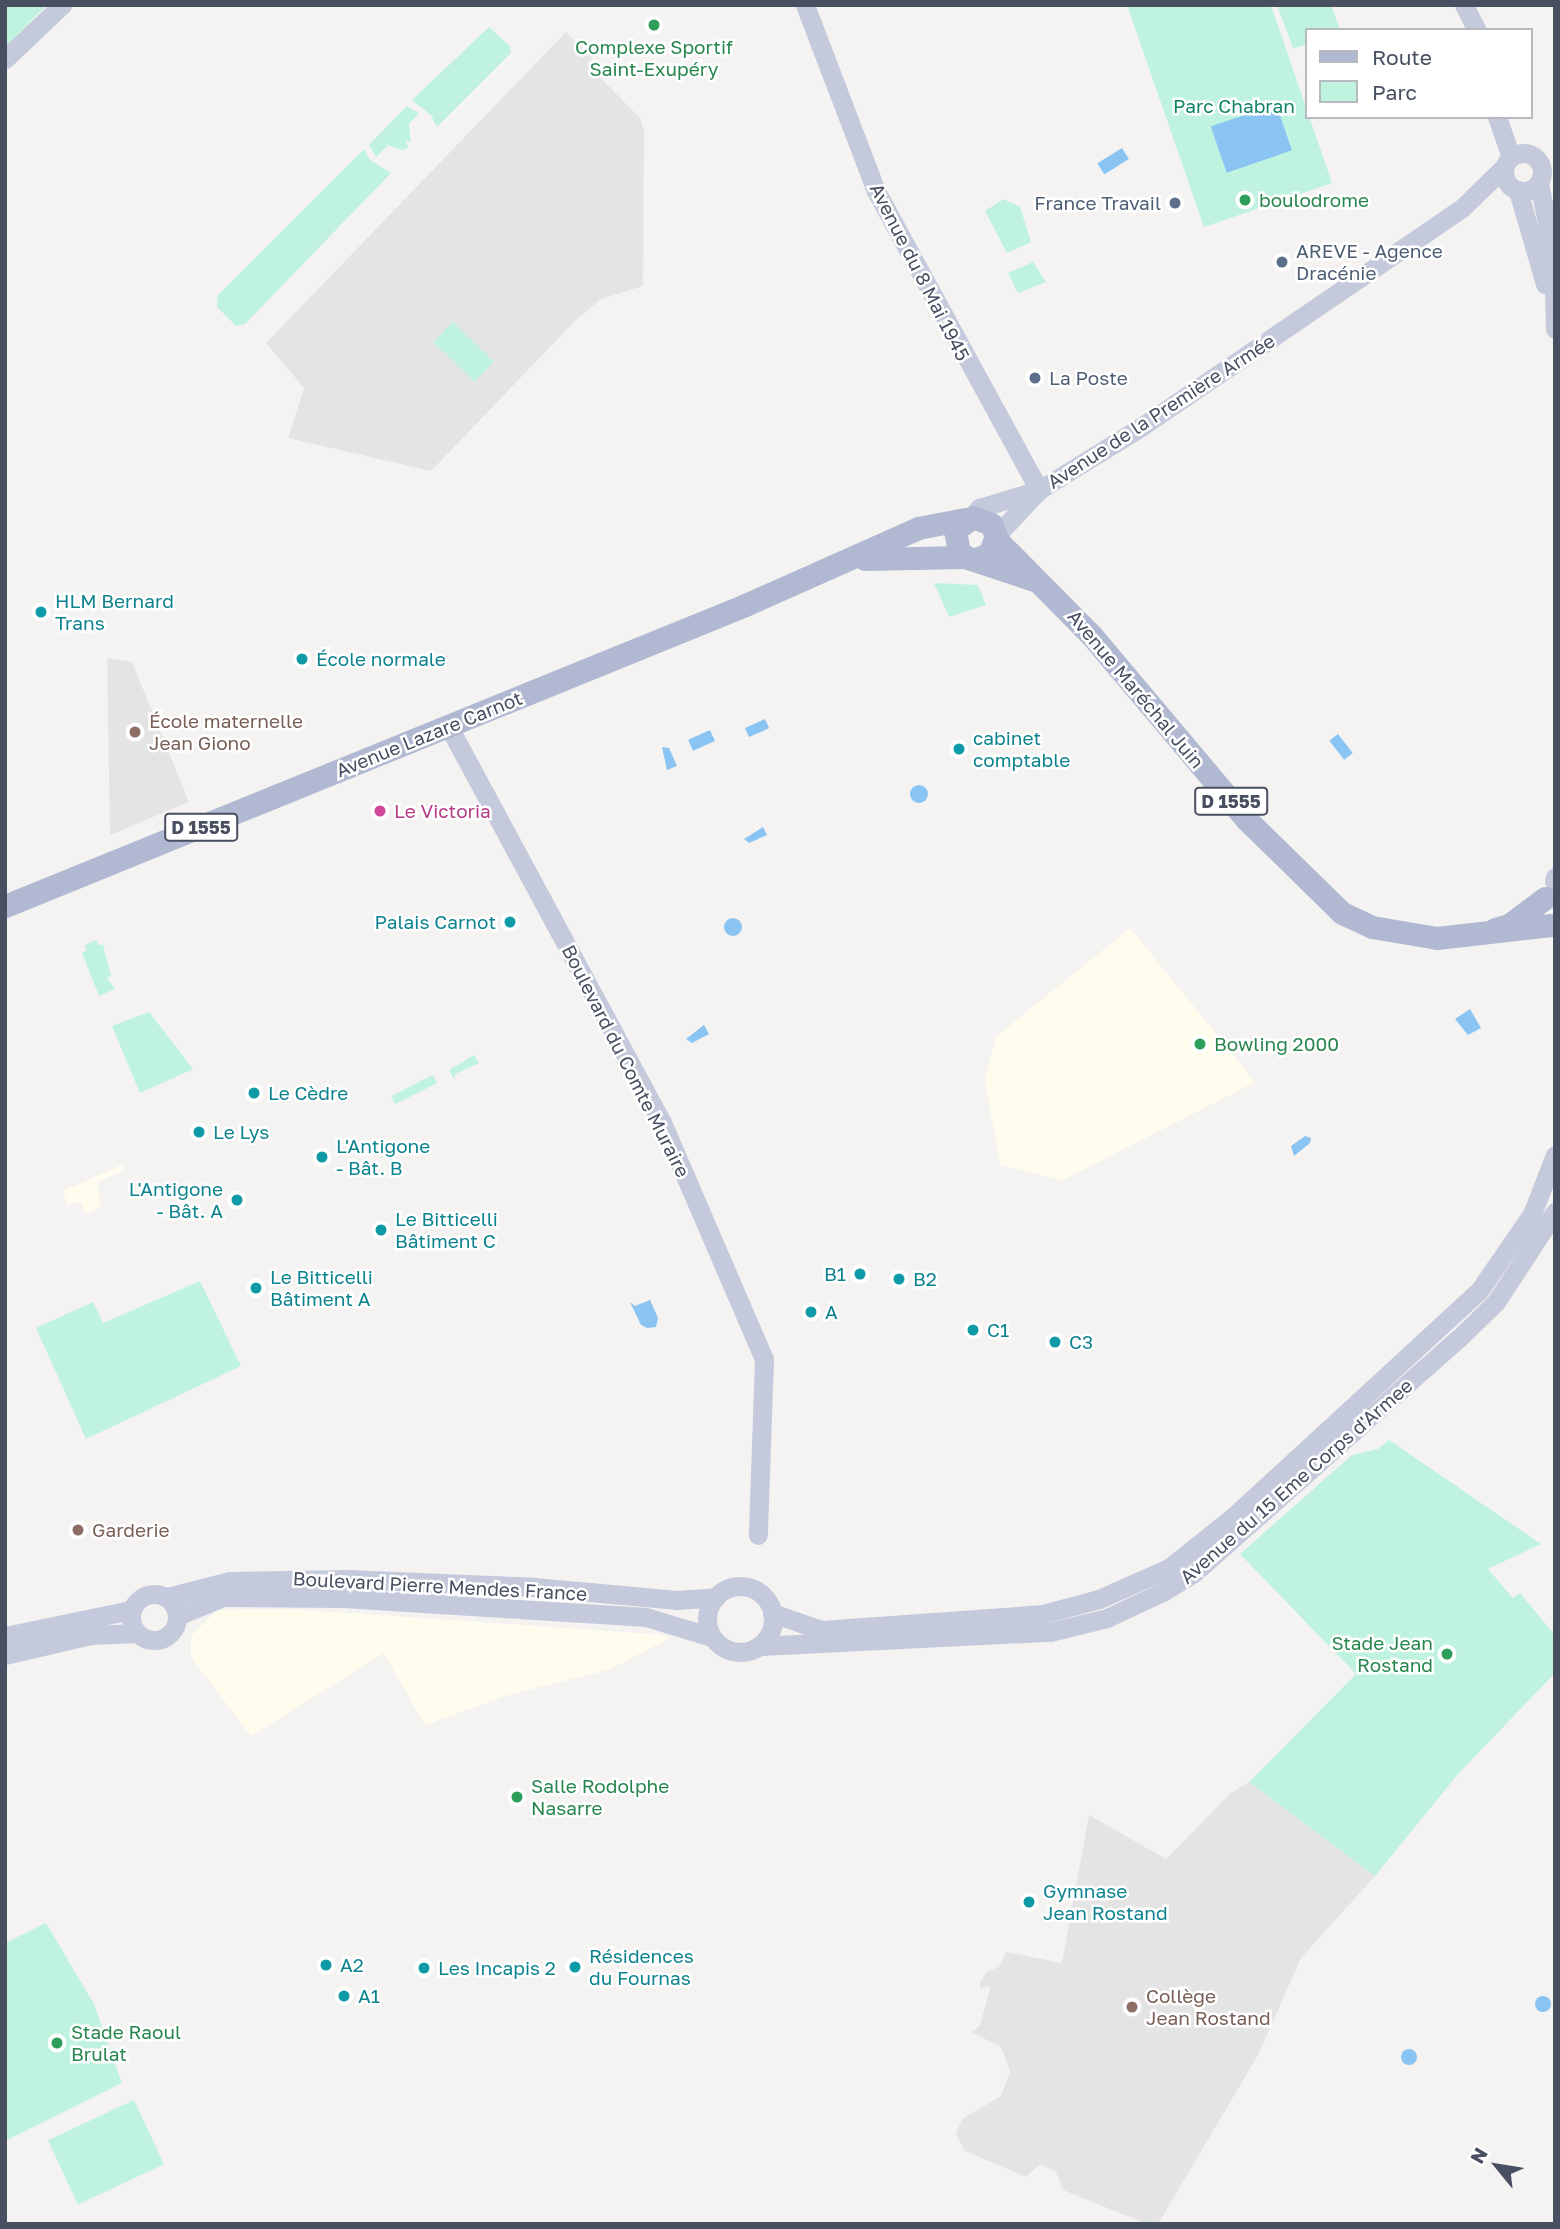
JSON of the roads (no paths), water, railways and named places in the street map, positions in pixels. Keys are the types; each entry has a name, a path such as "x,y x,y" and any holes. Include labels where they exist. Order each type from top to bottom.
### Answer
{"main road":[{"path":"5,59 62,5"},
{"name":"Avenue du 8 Mai 1945","path":"805,5 876,191 1039,490"},
{"path":"1462,5 1465,28"},
{"path":"1462,5 1476,28"},
{"path":"1498,119 1514,159"},
{"path":"1511,119 1514,189 1554,324"},
{"path":"1514,159 1541,164 1539,183 1553,253 1554,324"},
{"path":"1461,209 1514,159"},
{"path":"1461,209 1514,189 1530,190 1539,183"},
{"name":"Avenue de la Première Armée","path":"996,537 1039,490 1283,331 1461,209"},
{"name":"Avenue de la Première Armée","path":"969,518 979,508 1039,490"},
{"path":"969,518 991,524 996,537 989,554 970,558 954,538 969,518"},
{"name":"Avenue Lazare Carnot","path":"5,906 449,727 928,525 969,518"},
{"name":"Avenue Maréchal Juin","path":"996,537 1043,583 1246,819 1342,913 1372,927 1437,938 1553,927"},
{"name":"Avenue Lazare Carnot","path":"852,559 970,558"},
{"name":"Avenue Maréchal Juin","path":"970,558 1043,583"},
{"name":"Boulevard du Comte Muraire","path":"449,727 661,1120 764,1359 758,1535"},
{"path":"1552,884 1553,927"},
{"name":"Avenue Maréchal Juin","path":"1468,936 1509,925 1552,884"},
{"name":"Avenue du 15 Eme Corps d'Armee","path":"772,1613 821,1630 1042,1614 1099,1599 1169,1568 1234,1516 1479,1291 1516,1242 1547,1181 1555,1154"},
{"name":"Avenue du 15 Eme Corps d'Armee","path":"759,1646 1050,1632 1107,1618 1164,1591 1203,1566 1458,1339 1496,1302 1555,1212"},
{"name":"Boulevard Pierre Mendes France","path":"167,1597 230,1581 346,1579 534,1587 677,1600 716,1597"},
{"path":"745,1587 763,1596 772,1613 772,1626 759,1646 734,1652 712,1637 707,1617 716,1597 745,1587"},
{"path":"5,1636 131,1610 145,1595 167,1597 177,1616 173,1630 162,1639 146,1639 137,1633 90,1635 5,1655"},
{"name":"Boulevard Pierre Mendes France","path":"177,1616 223,1597 344,1598 646,1617 712,1637"},
{"path":"131,1610 137,1633"}],"water":[{"path":"1276,104 1292,150 1227,173 1211,126"},
{"path":"1122,148 1129,159 1104,174 1097,163"},
{"path":"765,719 769,728 749,737 745,728"},
{"path":"710,730 715,741 693,751 688,740"},
{"path":"1338,734 1353,753 1344,760 1329,741"},
{"path":"662,747 669,748 677,766 667,770"},
{"path":"919,785 925,788 928,794 925,800 919,803 913,800 910,794 913,788"},
{"path":"763,827 767,835 749,843 744,839"},
{"path":"729,918 737,918 742,927 740,934 729,936 724,931 724,923"},
{"path":"1470,1009 1481,1028 1468,1035 1455,1019"},
{"path":"704,1025 709,1034 692,1043 686,1039"},
{"path":"1305,1136 1311,1138 1310,1143 1294,1156 1291,1146"},
{"path":"650,1300 658,1318 656,1327 647,1328 641,1325 630,1302 635,1306"},
{"path":"1543,1996 1551,2004 1543,2012 1535,2004"},
{"path":"1409,2049 1415,2051 1415,2063 1409,2065 1403,2063 1401,2057 1403,2051"}],"place":[{"name":"Complexe Sportif Saint-Exupéry","path":"654,25"},
{"name":"boulodrome","path":"1245,200"},
{"name":"France Travail","path":"1175,203"},
{"name":"AREVE - Agence Dracénie","path":"1282,262"},
{"name":"La Poste","path":"1035,378"},
{"name":"HLM Bernard Trans","path":"41,612"},
{"name":"École normale","path":"302,659"},
{"name":"École maternelle Jean Giono","path":"135,732"},
{"name":"cabinet comptable","path":"959,749"},
{"name":"Le Victoria","path":"380,811"},
{"name":"Palais Carnot","path":"510,922"},
{"name":"Bowling 2000","path":"1200,1044"},
{"name":"Le Cèdre","path":"254,1093"},
{"name":"Le Lys","path":"199,1132"},
{"name":"L'Antigone - Bât. B","path":"322,1157"},
{"name":"L'Antigone - Bât. A","path":"237,1200"},
{"name":"Le Bitticelli Bâtiment C","path":"381,1230"},
{"name":"B1","path":"860,1274"},
{"name":"B2","path":"899,1279"},
{"name":"Le Bitticelli Bâtiment A","path":"256,1288"},
{"name":"A","path":"811,1312"},
{"name":"C1","path":"973,1330"},
{"name":"C3","path":"1055,1342"},
{"name":"Garderie","path":"78,1530"},
{"name":"Stade Jean Rostand","path":"1447,1654"},
{"name":"Salle Rodolphe Nasarre","path":"517,1797"},
{"name":"Gymnase Jean Rostand","path":"1029,1902"},
{"name":"A2","path":"326,1965"},
{"name":"Résidences du Fournas","path":"575,1967"},
{"name":"Les Incapis 2","path":"424,1968"},
{"name":"A1","path":"344,1996"},
{"name":"Collège Jean Rostand","path":"1132,2007"},
{"name":"Stade Raoul Brulat","path":"57,2043"}],"park label":[{"name":"Parc Chabran","path":"1234,106"}]}
